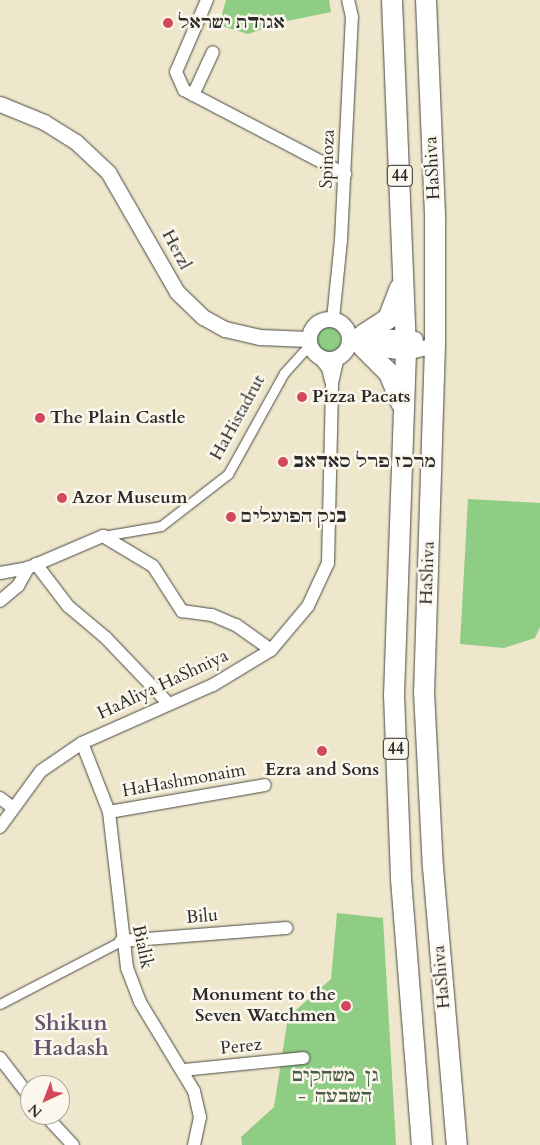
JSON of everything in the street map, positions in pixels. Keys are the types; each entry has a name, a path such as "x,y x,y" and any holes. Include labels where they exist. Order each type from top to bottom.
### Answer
{"highway":[{"name":"HaShiva","path":"392,0 406,344 405,425 394,695 401,879 422,1145"},
{"name":"HaShiva","path":"426,0 436,218 436,345 424,692 433,867 457,1145"},
{"path":"403,252 398,299 394,310 380,325 352,343 382,364 394,382 405,425"}],"street":[{"path":"208,0 176,72 184,90 345,174"},
{"name":"Spinoza","path":"333,319 345,174 352,17 348,0"},
{"path":"193,95 213,52"},
{"name":"Herzl","path":"0,104 44,122 76,142 108,172 141,224 177,292 203,317 225,329 312,347 352,343"},
{"name":"Herzl","path":"0,115 44,122"},
{"path":"312,347 316,323 333,319 342,324 352,343 436,345"},
{"name":"HaAliya HaShniya","path":"332,383 352,343"},
{"name":"HaAliya HaShniya","path":"0,827 12,808 42,772 82,742 213,685 270,650 308,606 328,563 332,383 328,368 312,347"},
{"name":"HaHistadrut","path":"0,573 32,566 103,536 161,526 228,474 284,372 312,347"},
{"path":"103,536 154,566 182,612 212,615 236,625 270,650"},
{"path":"0,601 18,586 32,566 68,606 106,638 169,704"},
{"name":"Bialik","path":"82,742 109,812 121,941 127,968 140,1002 194,1091 200,1117 194,1145"},
{"name":"HaHashmonaim","path":"109,812 265,785"},
{"path":"0,798 12,808"},
{"name":"Bilu","path":"121,941 286,928"},
{"path":"0,1004 121,941"},
{"path":"0,1058 20,1084"},
{"name":"Perez","path":"183,1070 303,1058"},
{"path":"55,1125 74,1145"}],"green space":[{"path":"226,0 329,0 331,12 282,22 248,34 219,25"},
{"path":"328,327 338,330 341,340 338,350 328,353 318,350 315,340 318,330"},
{"path":"468,499 540,503 540,627 535,638 504,648 460,644"},
{"name":"גן משחקים - השבעה","path":"337,913 383,918 396,1145 242,1145 241,1137 274,1107 288,1017 331,979"}],"place":[{"name":"אגודת ישראל","path":"168,23"},
{"name":"Pizza Pacats","path":"302,397"},
{"name":"The Plain Castle","path":"40,418"},
{"name":"מרכז פרל סאדאב","path":"283,462"},
{"name":"Azor Museum","path":"62,498"},
{"name":"בנק הפועלים","path":"231,517"},
{"name":"Ezra and Sons","path":"322,751"},
{"name":"Monument to the Seven Watchmen","path":"346,1006"}],"district":[{"name":"Shikun Hadash","path":"71,1036"}]}
